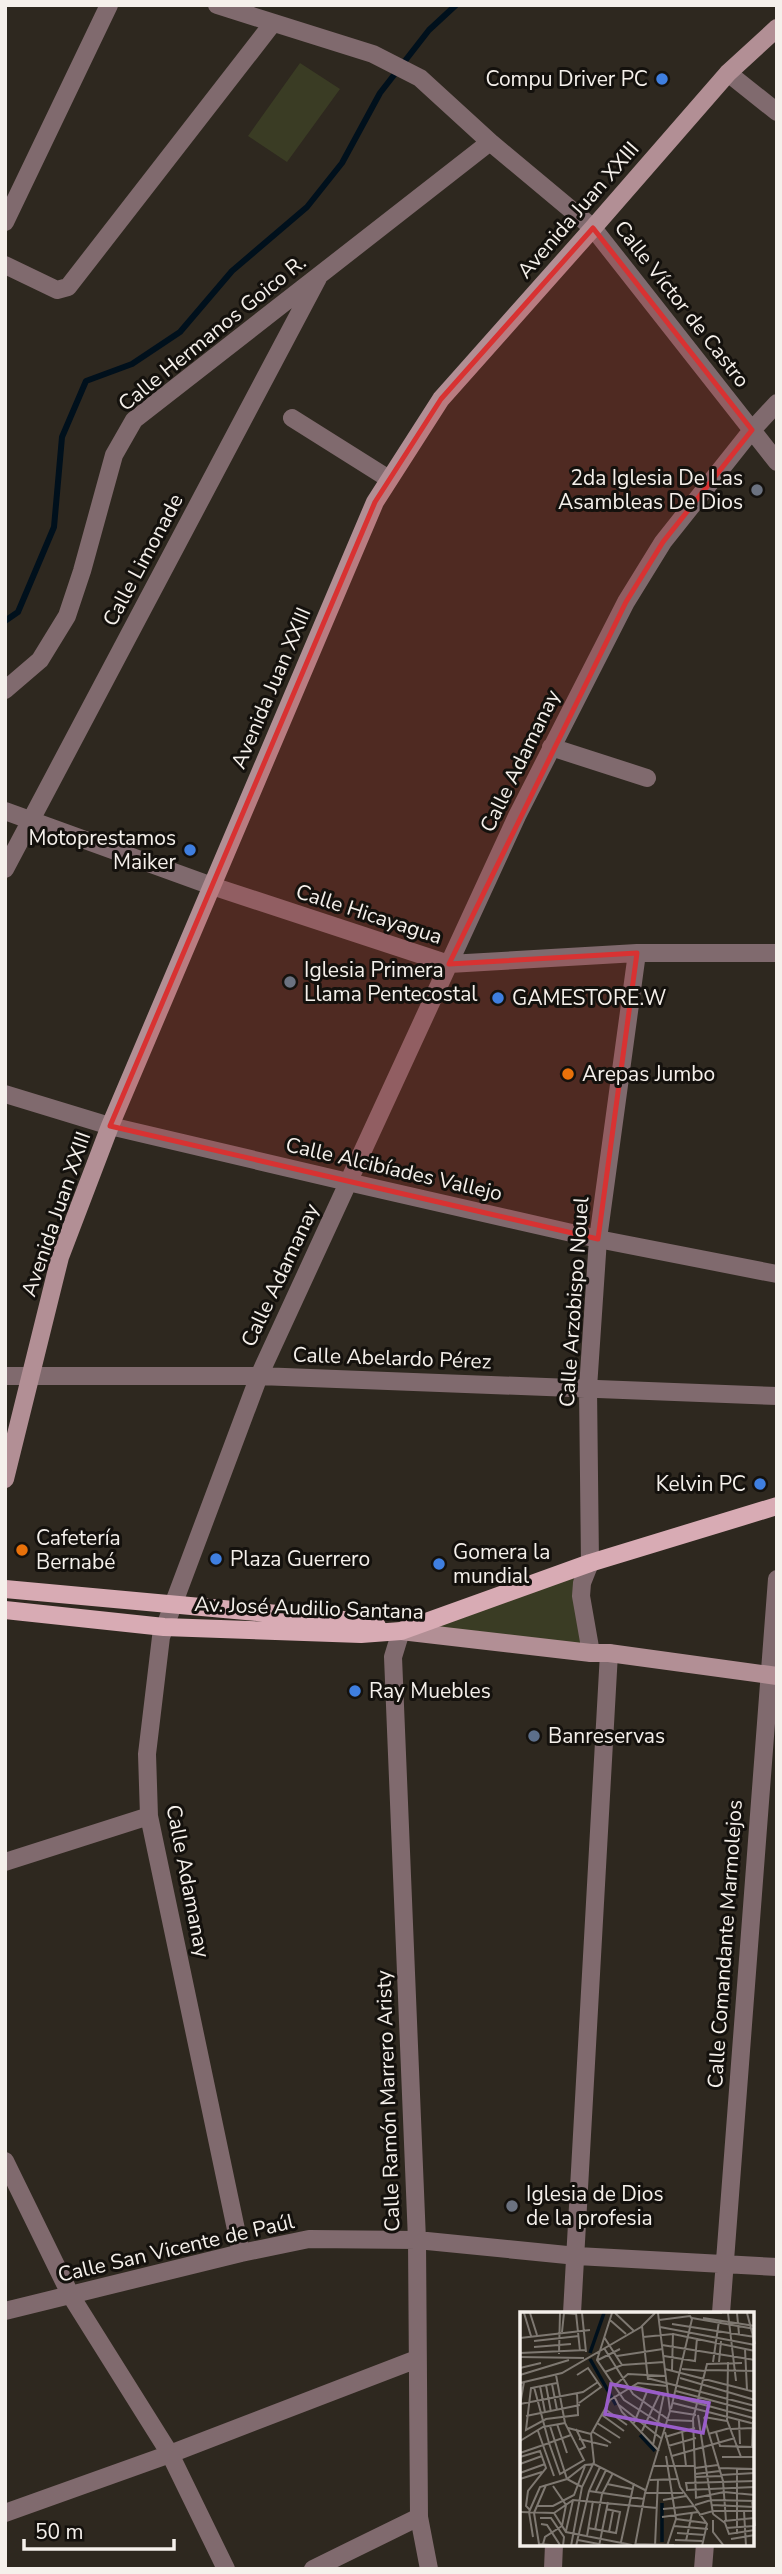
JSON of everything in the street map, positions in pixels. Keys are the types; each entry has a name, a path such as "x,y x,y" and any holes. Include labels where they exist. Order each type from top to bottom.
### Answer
{"main road":[{"name":"Avenida Juan XXIII","path":"5,1479 60,1256 110,1126 375,502 441,399 728,73 777,28"},
{"path":"5,1589 354,1621 401,1630 590,1563 777,1506"},
{"name":"Av. José Audilio Santana","path":"5,1610 164,1627 360,1634 401,1630 609,1653 772,1676"}],"street":[{"path":"5,222 109,5"},
{"name":"Calle Víctor de Castro","path":"217,5 373,54 420,78 490,142 593,228 777,462"},
{"path":"5,265 57,290 68,287 273,23"},
{"path":"728,73 777,112"},
{"name":"Calle Hermanos Goico R.","path":"5,690 40,660 67,615 114,455 134,420 490,142"},
{"name":"Calle Limonade","path":"5,869 321,272"},
{"name":"Calle Adamanay","path":"241,2253 149,1816 147,1754 159,1647 164,1627 175,1605 259,1376 551,747 626,603 663,542 752,430 777,403"},
{"path":"292,418 389,479"},
{"path":"551,747 647,778"},
{"name":"Calle Hicayagua","path":"5,811 212,886 449,964 637,953 777,953"},
{"name":"Calle Arzobispo Nouel","path":"591,1653 581,1596 582,1583 590,1563 588,1388 598,1239 637,953"},
{"name":"Calle Alcibíades Vallejo","path":"5,1094 110,1126 348,1182 598,1239 777,1275"},
{"name":"Calle Abelardo Pérez","path":"5,1376 259,1376 777,1396"},
{"name":"Calle Comandante Marmolejos","path":"721,2312 772,1676 777,1579"},
{"name":"Calle Ramón Marrero Aristy","path":"401,1630 394,1657 417,2240 419,2517 429,2569"},
{"path":"572,2312 609,1653"},
{"path":"5,1862 149,1816"},
{"path":"5,2161 71,2296 170,2454 226,2569"},
{"name":"Calle San Vicente de Paúl","path":"5,2311 309,2239 417,2240 577,2256 777,2267"},
{"path":"5,2513 170,2454 417,2359"},
{"path":"313,2569 419,2517"},
{"path":"553,2569 554,2546"},
{"path":"703,2569 705,2546"}],"highlighted area":[{"path":"593,228 752,430 663,542 626,602 449,964 637,953 598,1239 110,1126 375,502 441,399"}],"green space":[{"path":"300,63 340,89 287,162 248,136"},
{"path":"588,1571 591,1653 401,1631"}],"waterway":[{"path":"5,621 18,612 54,527 62,437 86,381 132,364 180,332 232,271 307,207 342,163 380,93 429,30 456,5"}],"place":[{"name":"Compu Driver PC","path":"662,79"},
{"name":"2da Iglesia De Las Asambleas De Dios","path":"757,490"},
{"name":"Motoprestamos Maiker","path":"190,850"},
{"name":"Iglesia Primera Llama Pentecostal","path":"290,982"},
{"name":"GAMESTORE.W","path":"498,998"},
{"name":"Arepas Jumbo","path":"568,1074"},
{"name":"Kelvin PC","path":"760,1484"},
{"name":"Cafetería Bernabé","path":"22,1550"},
{"name":"Plaza Guerrero","path":"216,1559"},
{"name":"Gomera la mundial","path":"439,1564"},
{"name":"Ray Muebles","path":"355,1691"},
{"name":"Banreservas","path":"534,1736"},
{"name":"Iglesia de Dios de la profesia","path":"512,2206"}]}
